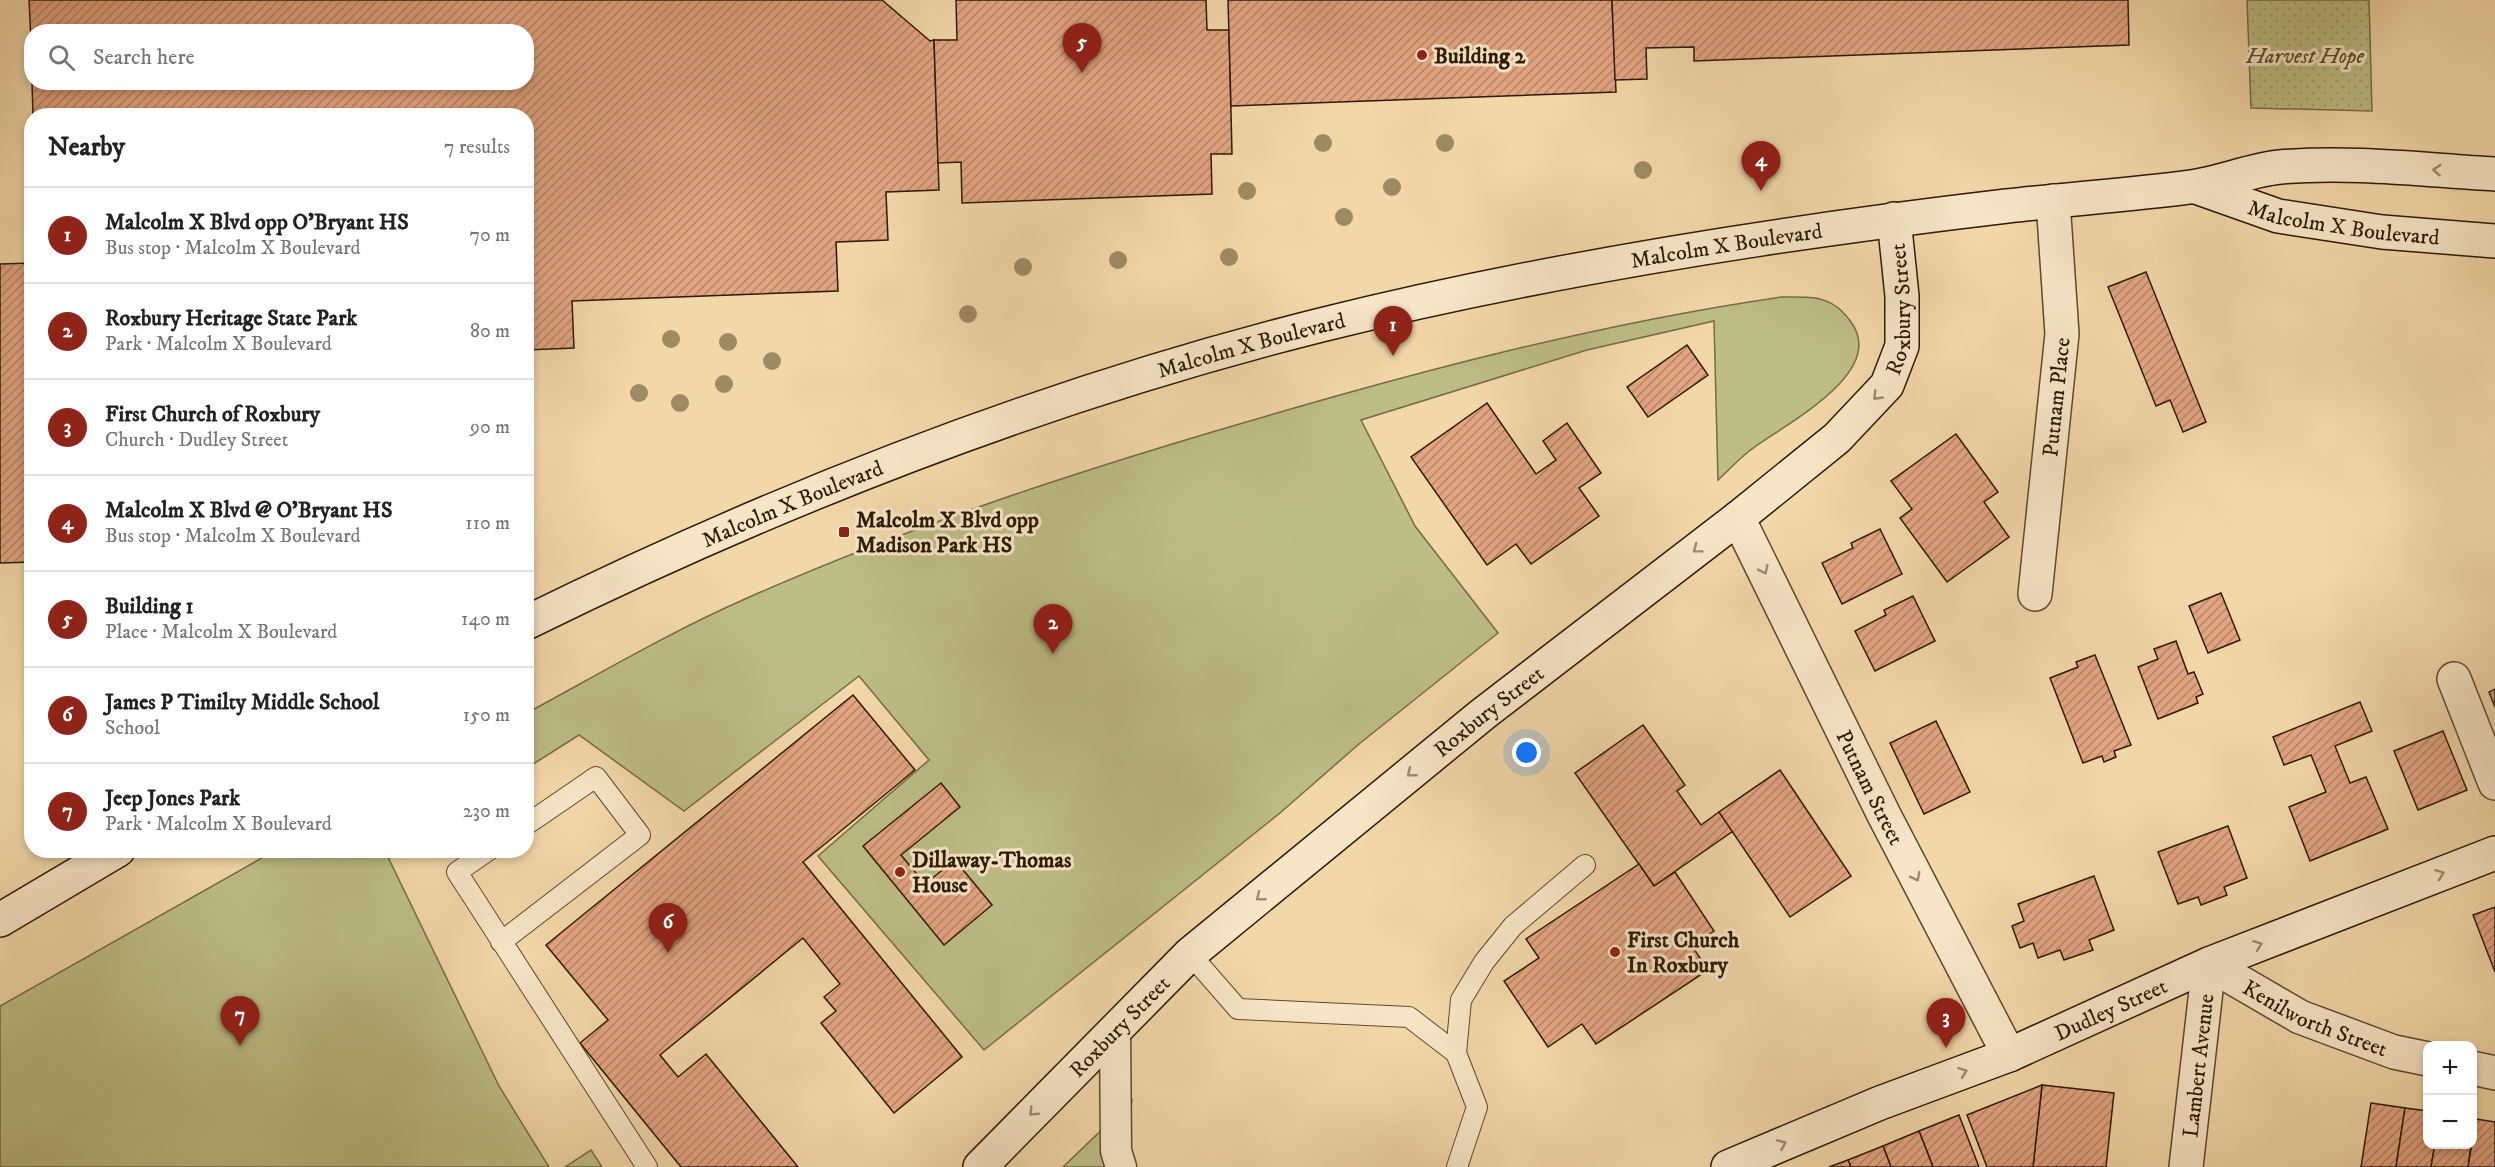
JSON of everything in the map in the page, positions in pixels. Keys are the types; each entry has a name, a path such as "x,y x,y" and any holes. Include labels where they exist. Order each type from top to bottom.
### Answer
{"main road":[{"name":"Malcolm X Boulevard","path":"534,619 694,543 893,461 1068,399 1182,364 1320,326 1473,291 1634,260 1894,219 2196,187 2277,168 2371,165 2495,174"},
{"name":"Malcolm X Boulevard","path":"2196,187 2278,216 2382,232 2495,241"},
{"name":"Putnam Place","path":"2035,594 2062,334 2053,201"},
{"name":"Roxbury Street","path":"980,1167 1190,954 1483,714 1738,518 1837,438 1887,385 1902,346 1903,323 1894,219"},
{"name":"Putnam Street","path":"1738,518 1884,815 2009,1055"},
{"path":"2454,679 2495,783"},
{"name":"Dudley Street","path":"1728,1167 1880,1103 2009,1055 2209,964 2495,853"},
{"path":"0,920 105,858"},
{"name":"Kenilworth Street","path":"2209,964 2300,1017 2394,1052 2423,1058"},
{"name":"Lambert Avenue","path":"2186,1167 2209,964"},
{"path":"2477,1069 2495,1073"}],"street":[{"path":"1115,1030 1116,1151 1121,1167"}],"lane":[{"path":"501,942 640,835 596,777 534,820"},
{"path":"477,858 457,872 647,1167"},
{"path":"1457,1167 1477,1107 1456,1053 1461,1000 1484,962 1513,926 1585,865"},
{"path":"1190,954 1238,1009 1409,1017 1456,1053"}],"green space":[{"name":"Harvest Hope","path":"2247,0 2369,0 2372,111 2251,108"},
{"path":"1781,297 1822,300 1831,303 1846,315 1853,325 1859,344 1854,363 1842,381 1803,414 1748,452 1718,480 1714,321 1587,350 1361,420 1415,526 1498,633 1359,744 1280,813 984,1050 818,856 929,760 859,676 684,811 579,735 534,764 534,709 689,625 805,573 866,549 1049,483 1371,386 1574,335"},
{"path":"262,858 388,858 499,1086 549,1167 0,1167 0,1006"},
{"path":"1132,1101 1126,1123 1128,1167 1063,1167"},
{"path":"591,1150 602,1167 565,1167"}],"building":[{"path":"29,0 882,0 930,41 934,40 939,190 886,192 888,240 836,242 838,291 572,301 574,348 534,350 534,108 33,108 32,90 534,90 534,24 30,24"},
{"path":"956,0 1206,0 1207,30 1229,30 1232,154 1211,154 1212,194 962,203 961,162 938,163 934,40 957,40"},
{"name":"Building 2","path":"1228,0 1612,0 1616,92 1231,106"},
{"path":"1612,0 2128,0 2129,45 1694,61 1694,47 1646,48 1647,79 1615,80"},
{"path":"24,263 24,562 0,563 0,264"},
{"path":"2146,272 2206,422 2183,432 2170,400 2156,406 2108,287"},
{"path":"1687,345 1708,375 1648,417 1627,387"},
{"path":"1487,403 1536,474 1556,460 1543,441 1567,423 1601,473 1579,488 1599,516 1531,564 1516,544 1487,565 1411,457"},
{"path":"1956,434 1998,492 1984,502 2009,537 1947,582 1900,518 1912,509 1891,481"},
{"path":"1880,529 1902,574 1842,604 1822,563 1853,548 1851,543"},
{"path":"2221,593 2240,640 2208,653 2189,606"},
{"path":"1913,596 1935,641 1875,671 1855,631 1886,615 1884,610"},
{"path":"2176,641 2188,674 2194,672 2203,694 2196,697 2198,703 2158,719 2138,667 2158,659 2154,649"},
{"path":"2095,655 2131,745 2114,751 2116,757 2104,762 2102,756 2083,763 2050,678 2078,667 2076,662"},
{"path":"2495,689 2495,707 2489,692"},
{"path":"853,695 915,770 803,862 962,1057 894,1113 821,1023 836,1011 824,997 840,984 803,938 660,1055 678,1077 706,1054 798,1167 681,1167 580,1043 608,1020 546,945"},
{"path":"2360,702 2372,731 2335,746 2350,783 2366,777 2388,829 2310,861 2289,807 2326,792 2311,755 2284,765 2273,737"},
{"path":"1936,721 1970,792 1924,814 1890,743"},
{"path":"1643,725 1685,785 1677,791 1701,825 1719,812 1733,831 1654,886 1575,773"},
{"path":"2443,731 2467,790 2418,810 2394,751"},
{"path":"1780,770 1851,876 1790,917 1719,812"},
{"name":"Dillaway-Thomas House","path":"941,783 960,807 901,855 925,884 955,860 992,905 944,945 863,846"},
{"path":"2228,826 2247,878 2224,887 2227,895 2201,905 2198,897 2178,904 2158,852"},
{"name":"First Church In Roxbury","path":"1639,864 1654,886 1675,872 1714,931 1692,946 1708,970 1596,1044 1582,1024 1548,1047 1504,981 1539,958 1526,939"},
{"path":"2094,876 2114,930 2089,940 2093,950 2064,960 2060,950 2038,958 2033,943 2020,948 2012,926 2024,921 2018,904"},
{"path":"2495,907 2495,972 2473,915"},
{"path":"2042,1085 2114,1093 2106,1167 2033,1167"},
{"path":"2042,1085 2033,1167 1987,1167 1967,1115"},
{"path":"2371,1103 2405,1108 2396,1167 2361,1167"},
{"path":"2405,1108 2423,1110 2423,1149 2434,1149 2431,1167 2396,1167"},
{"path":"1959,1115 1979,1167 1933,1167 1919,1131"},
{"path":"2477,1119 2495,1122 2495,1167 2468,1167 2471,1149 2477,1149"},
{"path":"1919,1131 1933,1167 1891,1167 1883,1146"},
{"path":"1883,1146 1891,1167 1851,1167 1848,1160"},
{"path":"2434,1149 2470,1149 2468,1167 2431,1167"},
{"path":"1848,1160 1851,1167 1829,1167"}],"place":[{"name":"Building 2","path":"1422,55"},
{"name":"Building 1","path":"1082,73"},
{"name":"Malcolm X Blvd @ O'Bryant HS","path":"1761,191"},
{"name":"Malcolm X Blvd opp O'Bryant HS","path":"1393,356"},
{"name":"Malcolm X Blvd opp Madison Park HS","path":"844,532"},
{"name":"Roxbury Heritage State Park","path":"1053,654"},
{"name":"Dillaway-Thomas House","path":"900,872"},
{"name":"First Church In Roxbury","path":"1615,952"},
{"name":"James P Timilty Middle School","path":"668,953"},
{"name":"Jeep Jones Park","path":"240,1046"},
{"name":"First Church of Roxbury","path":"1946,1048"}]}
